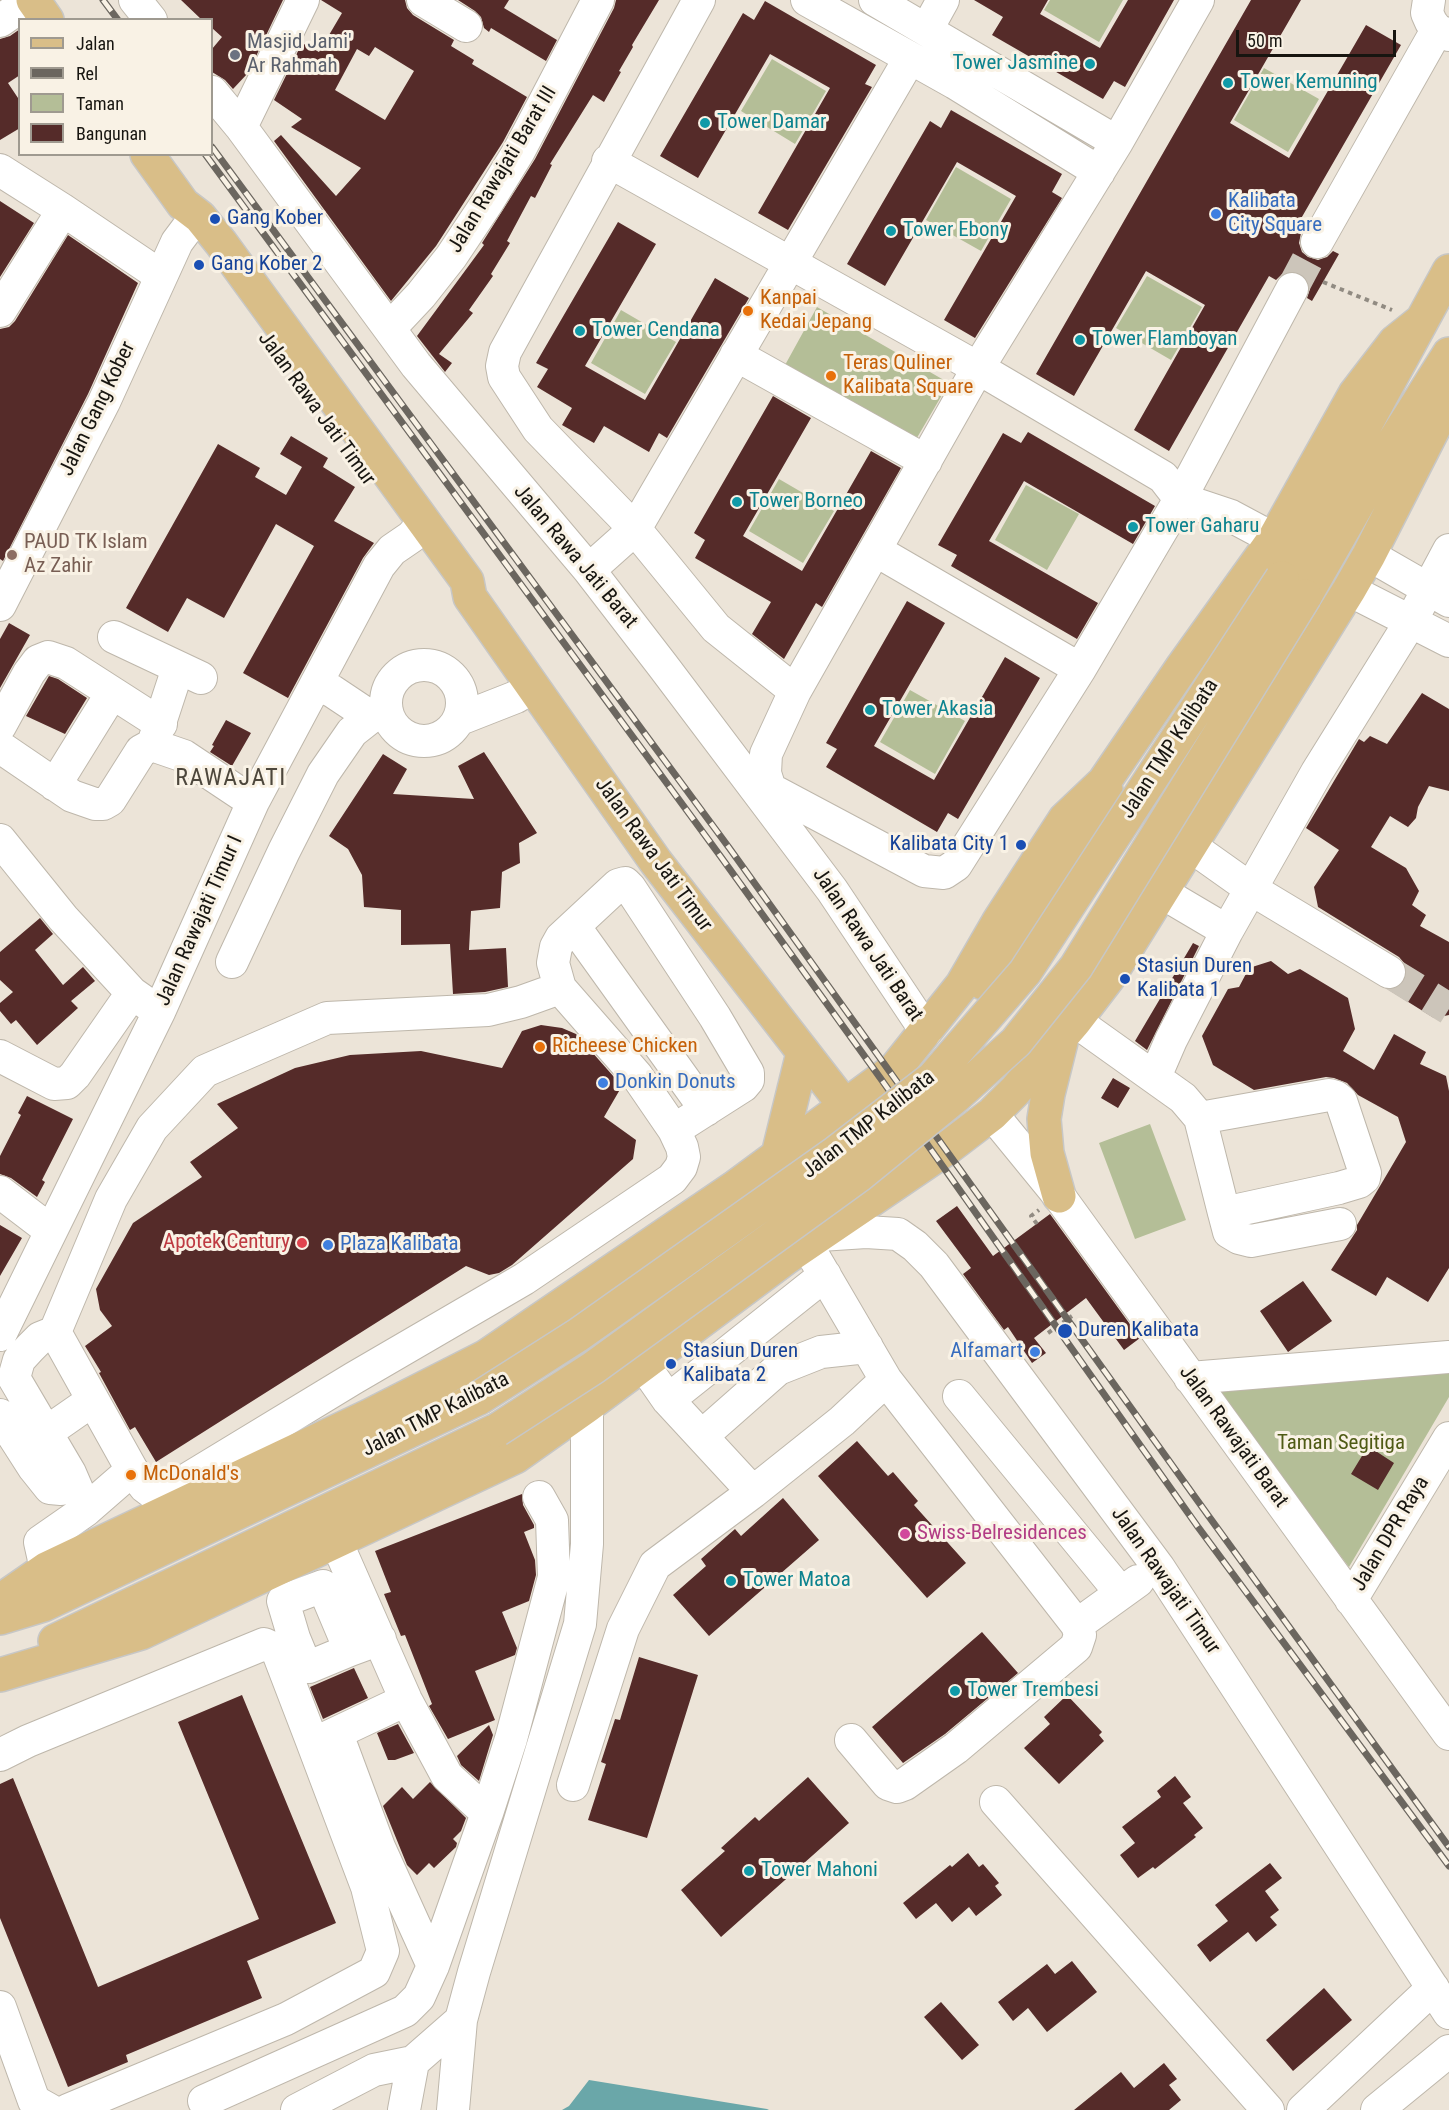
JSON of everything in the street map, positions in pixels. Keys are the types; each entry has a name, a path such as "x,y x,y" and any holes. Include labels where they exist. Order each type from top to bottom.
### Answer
{"main road":[{"path":"32,0 46,18"},
{"name":"Jalan Rawa Jati Timur","path":"148,156 191,215 326,426 418,530 457,592 470,597 657,864 845,1106"},
{"name":"Jalan TMP Kalibata","path":"0,1668 497,1430 593,1368 858,1176 955,1097 1016,1042 1076,967 1294,587 1420,321 1449,271"},
{"path":"0,1601 46,1569 369,1416 487,1356 734,1188 895,1069 962,985 999,921 1065,819 1104,782 1279,530 1355,394 1395,342 1420,321"},
{"name":"Jalan TMP Kalibata","path":"0,1618 43,1605 479,1398 606,1315 834,1154 933,1078 1025,972 1294,587 1389,448 1449,354"},
{"path":"0,1676 141,1632 515,1456 992,1114 1069,1028 1108,978 1349,590 1449,398"},
{"path":"1069,1028 1022,1058 985,1091 965,1102 948,1093 927,1069 926,1057 932,1045 1007,953 1050,892 1086,834 1103,804 1106,792 1104,782"},
{"path":"1059,1196 1046,1146 1044,1119 1048,1094 1069,1028"},
{"path":"778,1155 803,1053"},
{"path":"734,1188 727,1207 730,1223 754,1257 766,1260 805,1246"},
{"path":"626,1260 642,1264 662,1276 680,1301 684,1311 683,1322 672,1343"}],"street":[{"path":"0,21 32,0"},
{"path":"135,0 149,18"},
{"path":"241,127 303,0"},
{"path":"423,0 466,26"},
{"name":"Jalan Rawajati Barat III","path":"390,328 445,265 487,203 519,151 598,0"},
{"path":"699,0 608,161 505,352 502,366 504,377 538,429 635,529 716,627 795,691"},
{"path":"807,0 955,83 1099,172"},
{"path":"875,0 1117,142"},
{"path":"927,29 943,0"},
{"path":"1198,0 1117,142 978,368 795,691 766,754 763,788 924,871 945,873 956,865 1080,669 1178,485 1292,289"},
{"path":"1317,242 1432,14"},
{"path":"955,83 971,55"},
{"path":"589,570 635,529 910,58"},
{"name":"Jalan Rawa Jati Barat","path":"213,93 241,127 416,365 589,570 763,788 926,1031"},
{"path":"608,161 978,368 1231,516 1279,530"},
{"path":"0,170 161,276"},
{"path":"0,311 63,210"},
{"name":"Jalan Gang Kober","path":"0,605 104,402 191,215"},
{"path":"736,354 926,461"},
{"name":"Jalan Rawajati Timur I","path":"0,1335 159,1012 253,802 379,566 392,550 418,530"},
{"path":"875,550 1080,669"},
{"path":"1155,1077 1171,1040 1227,931 1317,772 1410,621 1438,595 1449,550"},
{"path":"1369,555 1438,595"},
{"path":"1349,590 1449,641"},
{"path":"0,747 55,785 85,802 104,804 115,793 141,751 156,735 190,673 114,637"},
{"path":"0,726 29,673 38,661 48,657 66,663 112,693 156,735 253,802"},
{"path":"232,962 323,774 352,732 379,714 396,678 411,668 429,665 446,671 458,684 463,701 460,719 448,735 430,742 411,740 379,714 316,684"},
{"path":"460,719 516,697 533,687"},
{"path":"55,785 112,693"},
{"path":"0,840 63,918 132,993 159,1012"},
{"path":"1189,845 1251,889 1389,972"},
{"path":"55,1332 132,1470 145,1487 153,1493 163,1494 354,1378 524,1279 672,1179 681,1167 684,1157 674,1130 637,1076 560,988 553,963 556,947 561,938 618,885 627,885 657,864"},
{"path":"224,867 270,881"},
{"path":"627,885 715,1017 748,1073 748,1080 743,1086 674,1130"},
{"path":"1161,892 1227,931"},
{"path":"574,926 706,1110"},
{"path":"0,1407 11,1364 40,1338 55,1332 111,1199 152,1128 205,1071 327,1018 488,1010 521,1002 560,988"},
{"path":"68,1083 132,993"},
{"path":"1069,1028 1098,1039 1155,1077 1183,1098 1200,1118 1229,1232 1239,1238 1251,1240 1341,1236 1339,1188"},
{"path":"0,1056 54,1084 68,1083 95,1100 113,1107"},
{"path":"1200,1118 1329,1095 1336,1097 1341,1101 1365,1173 1364,1178 1359,1182 1339,1188 1224,1214"},
{"name":"Jalan Rawajati Barat","path":"992,1114 1059,1196 1449,1734"},
{"path":"0,1192 51,1231"},
{"name":"Jalan Rawajati Timur","path":"805,1246 866,1232 898,1234 915,1246 934,1265 1159,1568 1441,2000"},
{"path":"805,1246 825,1275 886,1380 1077,1626 1080,1635 1076,1647 956,1748 905,1784 897,1787 888,1784 851,1740"},
{"path":"668,1400 825,1275"},
{"path":"702,1436 778,1369 822,1352 867,1347"},
{"path":"1190,1378 1449,1357"},
{"path":"11,1364 80,1497"},
{"path":"642,1364 668,1400 753,1492"},
{"path":"573,1785 624,1629 655,1565 753,1492 842,1421 886,1380"},
{"path":"959,1396 1121,1593"},
{"path":"47,1432 93,1400"},
{"path":"453,2110 461,2020 580,1624 587,1544 586,1406"},
{"path":"0,1415 34,1468 50,1488 61,1489 80,1497"},
{"name":"Jalan DPR Raya","path":"1351,1600 1449,1438"},
{"path":"46,1569 40,1542 80,1497 132,1470"},
{"path":"204,2101 405,2010 419,1997 433,1966 511,1739 554,1577 552,1520 539,1497"},
{"path":"336,1541 406,1700 447,1776 487,1813"},
{"path":"1077,1626 1159,1568"},
{"path":"351,1650 339,1621 294,1638 306,1667 351,1650 380,1639"},
{"path":"0,1755 39,1736 264,1644 277,1650 379,1847 433,1966"},
{"path":"325,1739 406,1700"},
{"path":"68,2110 286,2019 375,1972 383,1950 325,1739"},
{"path":"996,1802 1268,2110"},
{"path":"1303,2110 1441,2000"},
{"path":"0,2007 34,2101 50,2110"},
{"path":"297,2110 374,2070 413,2062 461,2020"},
{"path":"1386,2107 1449,2051"},
{"path":"404,2110 413,2062"}],"path":[{"path":"1323,282 1420,321"},
{"path":"1048,1333 1072,1316"}],"green space":[{"path":"1050,0 1123,0 1099,42 1044,10"},
{"path":"772,59 826,91 795,144 741,111"},
{"path":"1264,68 1319,99 1288,152 1234,120"},
{"path":"956,167 1011,199 981,251 926,220"},
{"path":"1147,276 1202,307 1171,360 1116,328"},
{"path":"817,307 949,383 911,448 779,376"},
{"path":"621,310 676,342 645,394 591,363"},
{"path":"779,479 834,511 803,563 749,531"},
{"path":"1026,485 1079,514 1047,570 995,540"},
{"path":"910,690 965,721 935,774 880,742"},
{"path":"1150,1124 1186,1220 1135,1239 1099,1143"},
{"name":"Taman Segitiga","path":"1449,1364 1449,1397 1349,1567 1214,1389"}],"water":[{"path":"589,2080 769,2110 562,2110 569,2106"}],"building":[{"path":"181,0 283,0 248,73 233,89 225,80 213,73 213,48 222,37 213,29 213,18 200,18"},
{"path":"321,0 405,0 407,8 413,15 454,40 451,46 474,60 472,64 527,97 503,142 436,246 391,301 274,141 281,135 336,196 361,168 291,127 302,119 274,100 302,43 319,52 342,13","holes":["375,47 414,71 385,120 335,90 357,49 369,56"]},
{"path":"458,0 509,0 504,8 557,40 546,61 491,28 489,32 484,28 481,17"},
{"path":"616,0 659,0 632,45 619,71 621,72 604,102 593,95 550,164 552,165 535,198 531,196 507,241 510,243 491,274 493,276 469,310 473,313 439,354 452,363 445,372 417,336 484,245 482,243 535,159 614,8"},
{"name":"Tower Jasmine","path":"974,0 1048,0 1040,14 1100,48 1128,0 1174,0 1125,87 1114,81 1103,99 992,35 1003,17"},
{"path":"1251,0 1301,0 1230,123 1289,158 1366,25 1401,45 1295,229 1301,233 1299,243 1302,252 1308,257 1318,260 1327,257 1333,251 1339,254 1323,282 1312,301 1307,298 1310,289 1308,280 1301,273 1291,271 1282,274 1276,280 1269,276 1169,451 1134,430 1205,305 1146,271 1074,396 1036,374"},
{"name":"Tower Damar","path":"765,1 876,65 865,84 872,87 788,230 758,213 830,88 770,54 698,178 660,156 743,13 754,20"},
{"path":"18,30 18,76 8,83 18,98 18,129 0,140 0,39"},
{"name":"Tower Ebony","path":"951,110 1062,174 1052,192 1062,198 975,338 944,320 1016,196 957,162 885,286 847,264 930,121 941,128"},
{"path":"0,201 34,223 0,277"},
{"name":"Tower Cendana","path":"618,222 656,244 585,366 645,400 715,278 749,298 667,438 659,433 649,452 604,426 594,443 562,425 572,408 537,387 548,369 536,363"},
{"path":"68,235 138,283 88,394 3,561 0,559 0,329 9,327 15,321"},
{"name":"Tower Borneo","path":"773,396 811,418 743,536 802,571 871,451 901,468 822,607 816,603 784,659 752,634 771,602 695,558 705,540 694,533"},
{"name":"Tower Gaharu","path":"1028,432 1155,506 1133,544 1024,481 989,541 1098,603 1077,639 951,566 957,555 938,545 1003,433 1021,443"},
{"path":"291,436 328,458 323,467 355,487 334,521 374,543 363,558 288,698 243,673 314,546 276,524 224,618 187,598 168,632 126,608 218,444 260,468 255,477 286,495 302,467 280,454"},
{"name":"Tower Akasia","path":"907,601 945,623 874,746 934,780 1005,657 1040,678 958,819 948,813 937,832 826,767 837,749 826,743"},
{"path":"9,623 30,635 0,688 0,639"},
{"path":"49,676 58,679 87,698 65,734 26,716"},
{"path":"1422,693 1449,709 1449,791 1429,786 1418,807 1416,818 1408,827 1390,816 1371,847 1406,868 1419,891 1412,905 1426,915 1420,926 1449,942 1449,1015 1434,1018 1389,990 1405,981 1407,973 1405,964 1399,957 1318,907 1314,887 1339,850 1306,828 1359,739 1364,742 1370,736 1387,744"},
{"path":"226,720 251,733 232,766 210,752"},
{"path":"484,752 537,833 519,843 520,863 502,872 500,908 471,911 469,950 506,948 508,987 485,992 453,994 450,944 401,945 401,910 364,907 362,875 348,849 329,836 383,754 407,769 393,794 474,799 458,766"},
{"path":"40,918 53,934 35,950 63,985 83,967 95,981 71,1001 78,1008 37,1045 16,1020 11,1024 0,1011 0,1003 13,992 0,980 0,952"},
{"path":"1193,943 1199,946 1147,1050 1135,1041"},
{"path":"1271,961 1288,974 1300,969 1348,998 1355,1029 1343,1051 1374,1070 1394,1034 1426,1052 1420,1064 1446,1076 1449,1091 1449,1268 1428,1302 1387,1277 1376,1296 1331,1270 1357,1230 1357,1225 1406,1142 1398,1117 1358,1095 1347,1083 1334,1078 1326,1077 1254,1090 1213,1065 1202,1036 1228,989 1239,987 1249,968"},
{"name":"Plaza Kalibata","path":"541,1025 562,1028 576,1034 622,1086 604,1117 636,1140 633,1159 512,1265 499,1273 489,1275 466,1266 156,1462 135,1427 130,1430 99,1373 101,1372 85,1346 112,1326 100,1310 96,1289 133,1223 202,1177 190,1162 238,1128 217,1104 295,1068 350,1055 421,1051 502,1068 522,1031"},
{"path":"1113,1078 1130,1088 1118,1108 1101,1098"},
{"path":"27,1096 73,1119 42,1180 45,1182 37,1197 11,1178 0,1174 0,1156 21,1115 18,1113"},
{"path":"957,1206 993,1256 1050,1214 1140,1338 1124,1350 1086,1298 1034,1338 1046,1353 1032,1363 1008,1327 1004,1330 963,1274 971,1268 936,1221"},
{"path":"0,1225 22,1238 0,1276"},
{"path":"1303,1281 1332,1321 1288,1352 1260,1311"},
{"name":"Swiss-Belresidences","path":"857,1441 888,1476 893,1472 918,1501 914,1505 966,1563 927,1598 818,1476"},
{"path":"1368,1446 1394,1463 1378,1490 1351,1474"},
{"path":"522,1494 523,1505 534,1525 534,1528 524,1532 535,1560 536,1575 529,1601 502,1612 517,1648 515,1655 475,1671 495,1720 448,1739 429,1706 432,1704 405,1635 401,1636 384,1594 391,1592 375,1551"},
{"name":"Tower Matoa","path":"783,1498 819,1540 709,1636 673,1595 706,1566 701,1559 735,1529 741,1536"},
{"name":"Tower Trembesi","path":"982,1632 1018,1673 945,1734 903,1763 872,1727"},
{"path":"639,1657 698,1675 647,1838 588,1820 606,1764 601,1762 615,1719 620,1720"},
{"path":"354,1668 368,1698 323,1719 310,1687"},
{"path":"242,1695 336,1923 247,1961 262,1998 126,2055 128,2062 68,2087 0,1918 0,1784 13,1778 98,1987 259,1919 178,1722"},
{"path":"1067,1695 1102,1732 1099,1735 1104,1741 1059,1784 1024,1748 1050,1724 1044,1717"},
{"path":"398,1724 414,1753 395,1760 388,1760 377,1733"},
{"path":"489,1725 493,1735 479,1781 461,1765 457,1756"},
{"path":"1175,1776 1191,1797 1183,1803 1203,1828 1194,1835 1196,1837 1155,1869 1153,1867 1138,1878 1120,1855 1135,1843 1122,1827 1161,1797 1157,1791"},
{"name":"Tower Mahoni","path":"808,1777 849,1823 721,1937 681,1890 725,1851 721,1848 755,1817 759,1821"},
{"path":"430,1782 466,1818 461,1831 453,1839 457,1843 456,1847 434,1868 429,1863 417,1875 407,1865 383,1806 402,1787 413,1799"},
{"path":"968,1853 979,1867 983,1864 999,1883 995,1886 1002,1895 976,1916 969,1907 952,1922 936,1903 916,1919 903,1903"},
{"path":"1270,1863 1282,1878 1265,1891 1279,1910 1270,1917 1277,1925 1256,1942 1248,1932 1210,1962 1197,1945 1228,1921 1215,1905"},
{"path":"1072,1961 1097,1992 1047,2032 1028,2008 1013,2021 998,2002 1047,1964 1055,1974"},
{"path":"1324,1988 1352,2020 1293,2071 1266,2040"},
{"path":"941,2002 979,2045 962,2060 924,2017"},
{"path":"1164,2063 1177,2079 1169,2085 1181,2100 1169,2110 1074,2110 1121,2072 1134,2088"}],"tunnel":[{"path":"1292,289 1317,242"},
{"path":"1389,972 1449,1009"}],"railway":[{"path":"103,0 116,18"},
{"path":"213,148 730,849 1449,1847"},
{"path":"206,156 721,857 1198,1527 1449,1866"}],"place":[{"name":"Masjid Jami' Ar Rahmah","path":"235,55"},
{"name":"Tower Jasmine","path":"1090,64"},
{"name":"Tower Kemuning","path":"1228,83"},
{"name":"Tower Damar","path":"705,123"},
{"name":"Kalibata City Square","path":"1216,214"},
{"name":"Gang Kober","path":"215,219"},
{"name":"Tower Ebony","path":"891,231"},
{"name":"Gang Kober 2","path":"199,265"},
{"name":"Kanpai Kedai Jepang","path":"748,311"},
{"name":"Tower Cendana","path":"580,331"},
{"name":"Tower Flamboyan","path":"1080,340"},
{"name":"Teras Quliner Kalibata Square","path":"831,376"},
{"name":"Tower Borneo","path":"737,502"},
{"name":"Tower Gaharu","path":"1133,527"},
{"name":"PAUD TK Islam Az Zahir","path":"12,555"},
{"name":"Tower Akasia","path":"870,710"},
{"name":"Kalibata City 1","path":"1021,845"},
{"name":"Stasiun Duren Kalibata 1","path":"1125,979"},
{"name":"Richeese Chicken","path":"540,1047"},
{"name":"Donkin Donuts","path":"603,1083"},
{"name":"Apotek Century","path":"302,1243"},
{"name":"Plaza Kalibata","path":"328,1245"},
{"name":"Duren Kalibata","path":"1065,1331"},
{"name":"Alfamart","path":"1035,1352"},
{"name":"Stasiun Duren Kalibata 2","path":"671,1364"},
{"name":"McDonald's","path":"131,1475"},
{"name":"Swiss-Belresidences","path":"905,1534"},
{"name":"Tower Matoa","path":"731,1581"},
{"name":"Tower Trembesi","path":"955,1691"},
{"name":"Tower Mahoni","path":"749,1871"}],"district":[{"name":"RAWAJATI","path":"231,779"}]}
